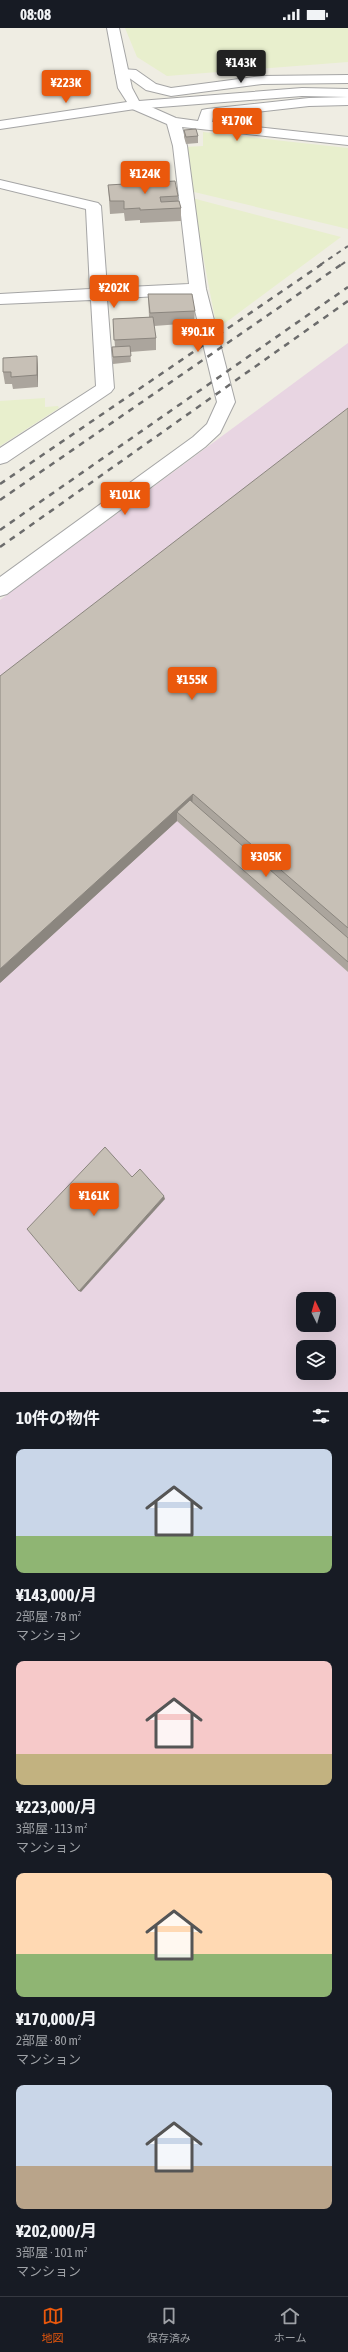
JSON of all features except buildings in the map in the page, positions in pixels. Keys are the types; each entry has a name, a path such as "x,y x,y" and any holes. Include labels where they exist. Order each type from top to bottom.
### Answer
{"street":[{"path":"113,28 125,88 135,105 173,122 348,141"},
{"path":"122,73 131,73 151,87 171,92 262,80 348,79"},
{"path":"0,125 78,115 135,105 302,92 348,93"},
{"path":"204,125 207,113 309,102 348,101"},
{"path":"0,588 199,442 214,428 226,402 198,289 180,146 173,122"},
{"path":"0,184 93,206 104,388 0,457"},
{"path":"0,299 99,296 198,289"}],"shaded area":[{"path":"348,343 348,1392 0,1392 0,600"}],"green space":[{"path":"125,28 348,28 348,62 167,76 137,57"},
{"path":"203,132 348,148 348,229 190,191 184,147 203,146"},
{"path":"192,198 341,237 217,329"},
{"path":"45,398 45,407 58,406 59,408 0,446 0,401"}],"railway":[{"path":"320,265 348,246"},
{"path":"341,265 348,260"},
{"path":"0,484 322,264"},
{"path":"0,500 342,264"},
{"path":"0,530 348,287"},
{"path":"0,547 348,301"}]}
